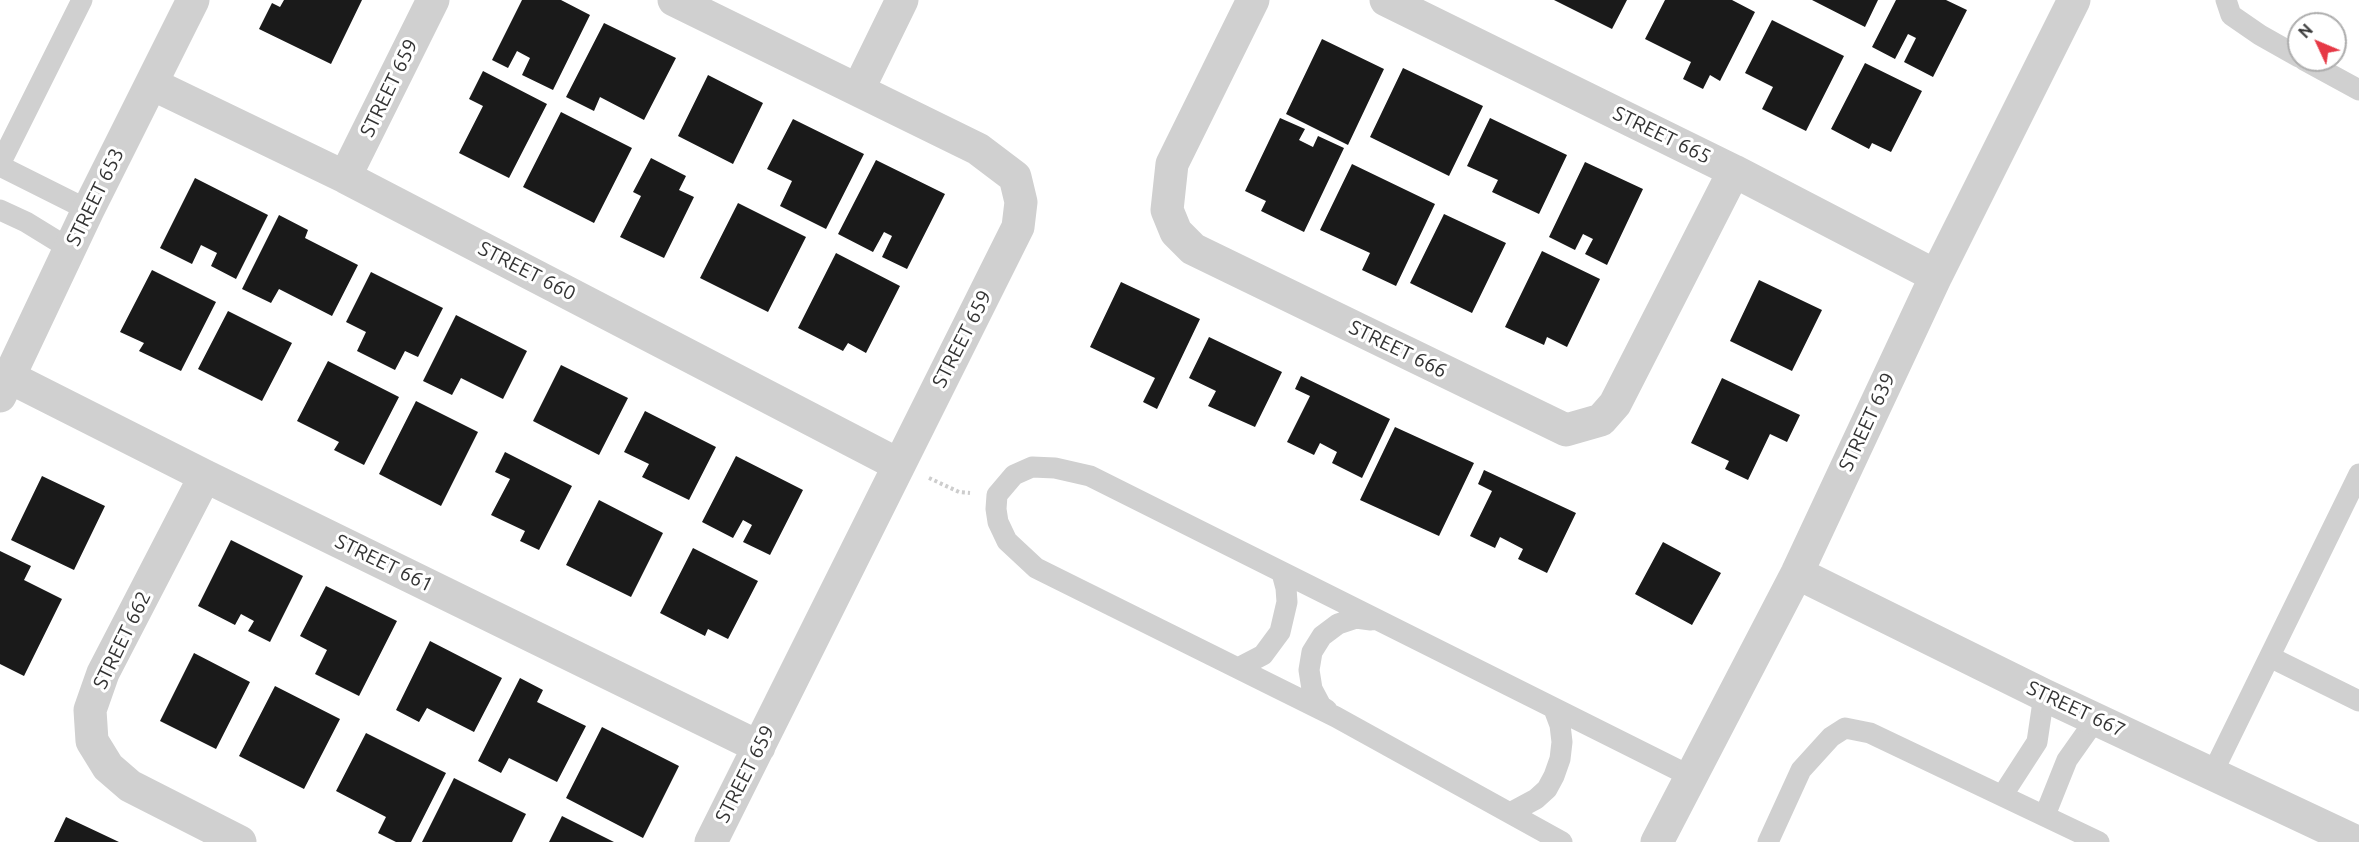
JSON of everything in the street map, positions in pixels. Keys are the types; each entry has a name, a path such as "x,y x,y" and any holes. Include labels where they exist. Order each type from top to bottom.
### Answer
{"street":[{"name":"STREET 653","path":"5,386 88,210 193,0"},
{"name":"STREET 659","path":"345,177 433,0"},
{"name":"STREET 659","path":"674,0 978,149 1015,177 1021,202 1018,227 711,842"},
{"path":"858,90 902,0"},
{"name":"STREET 666","path":"1253,0 1172,164 1167,210 1176,232 1194,249 1566,430 1601,420 1616,404 1734,171"},
{"name":"STREET 665","path":"1386,0 1734,171 1936,276"},
{"name":"STREET 639","path":"1657,842 1797,573 1936,276 2074,0"},
{"name":"STREET 660","path":"152,84 345,177 899,465"},
{"name":"STREET 661","path":"5,386 205,476 759,747"},
{"name":"STREET 662","path":"205,476 103,673 90,710 92,741 108,767 130,786 240,842"},
{"name":"STREET 667","path":"1797,573 2044,695 2357,842"}],"lane":[{"path":"82,0 0,165 88,210"},
{"path":"2226,0 2231,15 2287,50"},
{"path":"2326,72 2359,90"},
{"path":"0,210 26,222 70,249"},
{"path":"1563,842 1336,717 1036,568 1006,541 996,508 997,495 1014,475 1032,467 1054,468 1090,476 1690,776"},
{"path":"2212,774 2359,474"},
{"path":"1238,668 1263,655 1280,632 1287,602 1282,573"},
{"path":"1336,717 1321,706 1312,689 1309,670 1312,652 1322,636 1338,624 1356,618 1375,620"},
{"path":"2270,657 2359,701"},
{"path":"2002,796 2037,742 2044,695"},
{"path":"1510,813 1536,799 1554,776 1560,759 1562,742 1560,725 1554,709"},
{"path":"2045,815 2067,760 2096,719"},
{"path":"1768,842 1802,770 1831,737 1845,728 1870,733 2099,842"}],"path":[{"path":"899,465 959,492 997,495"}],"building":[{"path":"284,0 362,0 331,64 259,29 272,3 280,7"},
{"path":"522,0 561,0 590,15 553,90 522,75 530,58 517,51 508,68 492,60"},
{"path":"1554,0 1627,0 1612,29"},
{"path":"1665,0 1732,0 1755,12 1720,81 1710,75 1703,89 1683,79 1691,62 1645,39"},
{"path":"1812,0 1878,0 1865,27"},
{"path":"1896,0 1946,0 1967,10 1933,77 1904,62 1916,38 1908,34 1895,59 1872,47"},
{"path":"1772,20 1844,56 1806,131 1762,109 1773,87 1745,73"},
{"path":"604,23 676,58 644,120 600,97 594,111 566,97"},
{"path":"1322,39 1384,69 1348,145 1286,114"},
{"path":"1865,63 1922,91 1891,152 1872,143 1869,149 1831,129"},
{"path":"1403,68 1483,106 1449,176 1370,137"},
{"path":"483,71 547,104 509,178 459,153 483,106 469,99"},
{"path":"708,75 763,103 733,164 678,136"},
{"path":"561,112 632,148 594,223 523,187"},
{"path":"1280,118 1305,129 1299,140 1313,147 1318,136 1344,148 1304,232 1261,211 1266,201 1245,191"},
{"path":"1490,118 1567,155 1539,214 1492,192 1498,180 1467,166"},
{"path":"793,119 864,154 826,229 780,206 792,181 767,169"},
{"path":"651,158 686,176 679,190 694,197 664,258 620,237 641,196 633,192"},
{"path":"876,160 945,194 907,269 882,257 892,236 884,232 873,252 838,234"},
{"path":"1585,162 1643,189 1607,265 1585,254 1593,239 1583,234 1575,250 1549,237"},
{"path":"1352,164 1435,204 1396,286 1362,270 1370,253 1320,230"},
{"path":"195,178 268,215 236,279 211,266 217,253 201,245 192,264 160,248"},
{"path":"738,203 806,237 768,312 700,278"},
{"path":"1444,214 1506,243 1472,313 1410,283"},
{"path":"279,215 308,230 305,238 358,265 332,316 279,289 271,303 242,289"},
{"path":"1542,251 1600,279 1567,347 1547,337 1544,345 1505,327"},
{"path":"836,253 900,286 866,353 848,343 843,351 798,328"},
{"path":"152,270 216,302 181,371 139,351 144,343 120,332"},
{"path":"371,272 443,308 418,357 405,351 395,370 357,351 366,332 346,322"},
{"path":"1759,280 1822,310 1792,371 1730,341"},
{"path":"1121,282 1200,319 1157,409 1143,402 1155,378 1090,347"},
{"path":"228,311 292,343 262,401 198,369"},
{"path":"456,315 527,351 503,399 461,378 452,395 423,381"},
{"path":"1209,337 1282,372 1255,427 1208,406 1216,391 1189,378"},
{"path":"328,361 399,397 364,465 334,450 339,442 297,421"},
{"path":"561,365 628,398 599,455 533,421"},
{"path":"1301,376 1390,419 1362,478 1332,463 1337,452 1320,443 1314,455 1287,442 1310,396 1295,389"},
{"path":"1722,378 1800,415 1787,442 1770,434 1748,480 1725,469 1729,461 1691,443"},
{"path":"416,401 478,432 441,506 379,474"},
{"path":"645,411 716,447 689,500 642,477 649,464 624,452"},
{"path":"1395,427 1474,463 1439,536 1360,500"},
{"path":"505,452 572,486 539,550 520,541 525,531 491,515 510,479 495,472"},
{"path":"736,456 803,490 770,555 743,542 752,525 743,520 733,538 702,522"},
{"path":"1484,470 1576,513 1547,573 1518,559 1523,549 1500,537 1495,548 1470,536 1492,491 1478,484"},
{"path":"42,476 105,506 74,570 11,540"},
{"path":"599,500 663,533 631,597 566,565"},
{"path":"231,540 303,576 270,642 248,631 254,621 241,614 235,625 198,606"},
{"path":"1663,542 1721,573 1692,625 1635,594"},
{"path":"693,548 758,581 728,639 708,629 705,636 660,613"},
{"path":"0,551 31,566 24,580 62,599 24,676 0,664"},
{"path":"326,586 397,621 359,696 315,674 327,650 300,636"},
{"path":"430,641 502,678 474,732 427,708 419,722 396,710"},
{"path":"194,653 250,682 216,749 160,721"},
{"path":"520,678 543,690 537,702 586,726 557,782 509,758 501,773 478,761"},
{"path":"275,686 340,719 304,789 239,756"},
{"path":"602,727 679,766 643,838 566,798"},
{"path":"366,733 446,773 411,842 396,842 378,833 386,817 336,791"},
{"path":"454,778 526,814 512,842 422,842"},
{"path":"562,816 614,842 549,842"},
{"path":"66,817 119,842 54,842"}]}
